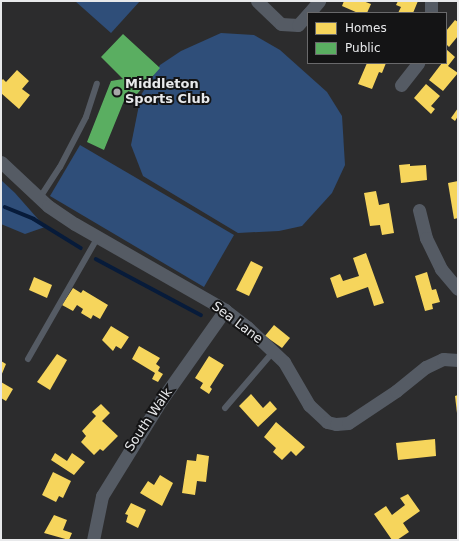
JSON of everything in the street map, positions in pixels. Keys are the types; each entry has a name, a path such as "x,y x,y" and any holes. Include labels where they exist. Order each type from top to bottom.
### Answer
{"street":[{"path":"257,1 281,24 298,25 307,14"},
{"path":"309,12 320,1"},
{"path":"431,1 431,12"},
{"path":"401,85 417,64"},
{"name":"Sea Lane","path":"1,162 39,199 75,224 225,310 284,362 309,405 327,422 336,424 348,423 365,413 426,367 443,359 457,357"},
{"path":"419,210 426,238 441,269 458,289"},
{"name":"South Walk","path":"93,540 102,496 162,399 225,310"}],"lane":[{"path":"39,199 60,167 86,117 97,84"},
{"path":"28,359 99,237"},
{"path":"225,408 273,352"}],"shaded area":[{"path":"75,1 140,1 111,33"},
{"path":"221,33 254,35 280,50 327,92 342,116 345,165 332,193 302,226 279,231 238,233 143,176 131,145 141,95 160,65 181,51"},
{"path":"80,145 234,235 204,287 50,196"},
{"path":"1,180 15,193 45,227 25,234 1,224"}],"building: Homes":[{"path":"344,1 363,1 371,4 367,12 356,12 342,6"},
{"path":"398,1 418,1 413,12 398,12 401,7 396,5"},
{"path":"455,20 458,22 458,36 449,47 447,45 447,30"},
{"path":"447,50 455,57 448,66 458,73 443,91 429,80 441,64 447,64"},
{"path":"367,64 386,64 382,73 379,72 372,89 358,84"},
{"path":"17,70 29,81 22,89 30,95 19,109 1,93 1,81 3,79 6,82"},
{"path":"426,84 440,96 431,106 435,109 431,114 414,98"},
{"path":"458,108 458,116 455,121 451,118"},
{"path":"410,164 410,166 426,165 427,180 401,183 399,165"},
{"path":"458,181 458,218 454,219 448,183"},
{"path":"376,191 379,205 389,203 394,233 382,235 380,225 370,226 364,193"},
{"path":"366,253 384,303 374,306 368,287 337,298 330,278 340,274 343,281 359,276 353,258"},
{"path":"251,261 263,267 249,296 236,290"},
{"path":"427,272 432,290 436,289 440,302 432,304 433,309 425,311 415,276"},
{"path":"34,277 52,285 47,298 29,290"},
{"path":"73,288 81,293 83,290 108,305 100,319 93,315 91,319 81,313 83,309 77,305 73,311 62,305"},
{"path":"274,325 290,338 282,348 265,336"},
{"path":"111,326 129,337 121,349 116,346 113,351 102,340"},
{"path":"139,346 160,358 156,364 160,367 158,371 163,374 158,382 152,379 155,373 132,359"},
{"path":"57,354 67,360 50,390 37,382"},
{"path":"209,356 224,365 210,387 212,389 209,394 200,388 203,383 195,378"},
{"path":"1,361 6,364 1,376"},
{"path":"1,382 13,389 6,401 1,398"},
{"path":"251,394 263,408 270,401 277,409 258,427 239,406"},
{"path":"458,395 458,413 457,413 455,396"},
{"path":"101,404 110,413 102,421 118,436 103,451 100,449 94,455 81,442 86,436 82,431 96,416 92,412"},
{"path":"276,422 305,447 296,456 291,451 282,460 273,452 276,448 264,437"},
{"path":"435,439 436,456 398,460 396,443"},
{"path":"55,453 67,461 72,453 85,462 74,475 51,460"},
{"path":"197,454 209,456 206,482 197,481 195,495 182,493 187,460 196,461"},
{"path":"53,472 71,481 63,498 59,496 56,502 42,495"},
{"path":"160,475 173,483 162,506 140,493 148,481 154,485"},
{"path":"408,494 420,511 403,523 409,532 397,540 392,540 374,514 386,506 392,515 405,505 400,498"},
{"path":"131,503 146,510 138,528 126,522 128,515 125,514"},
{"path":"54,515 67,520 63,530 72,533 69,540 44,533"}],"building: Public":[{"name":"Middleton Sports Club","path":"123,34 160,68 137,94 128,91 104,150 87,142 111,81 123,79 101,57"}],"waterway":[{"path":"5,207 34,219 81,248"},
{"path":"96,259 201,315"}],"place":[{"name":"Middleton Sports Club","path":"117,92"}]}
